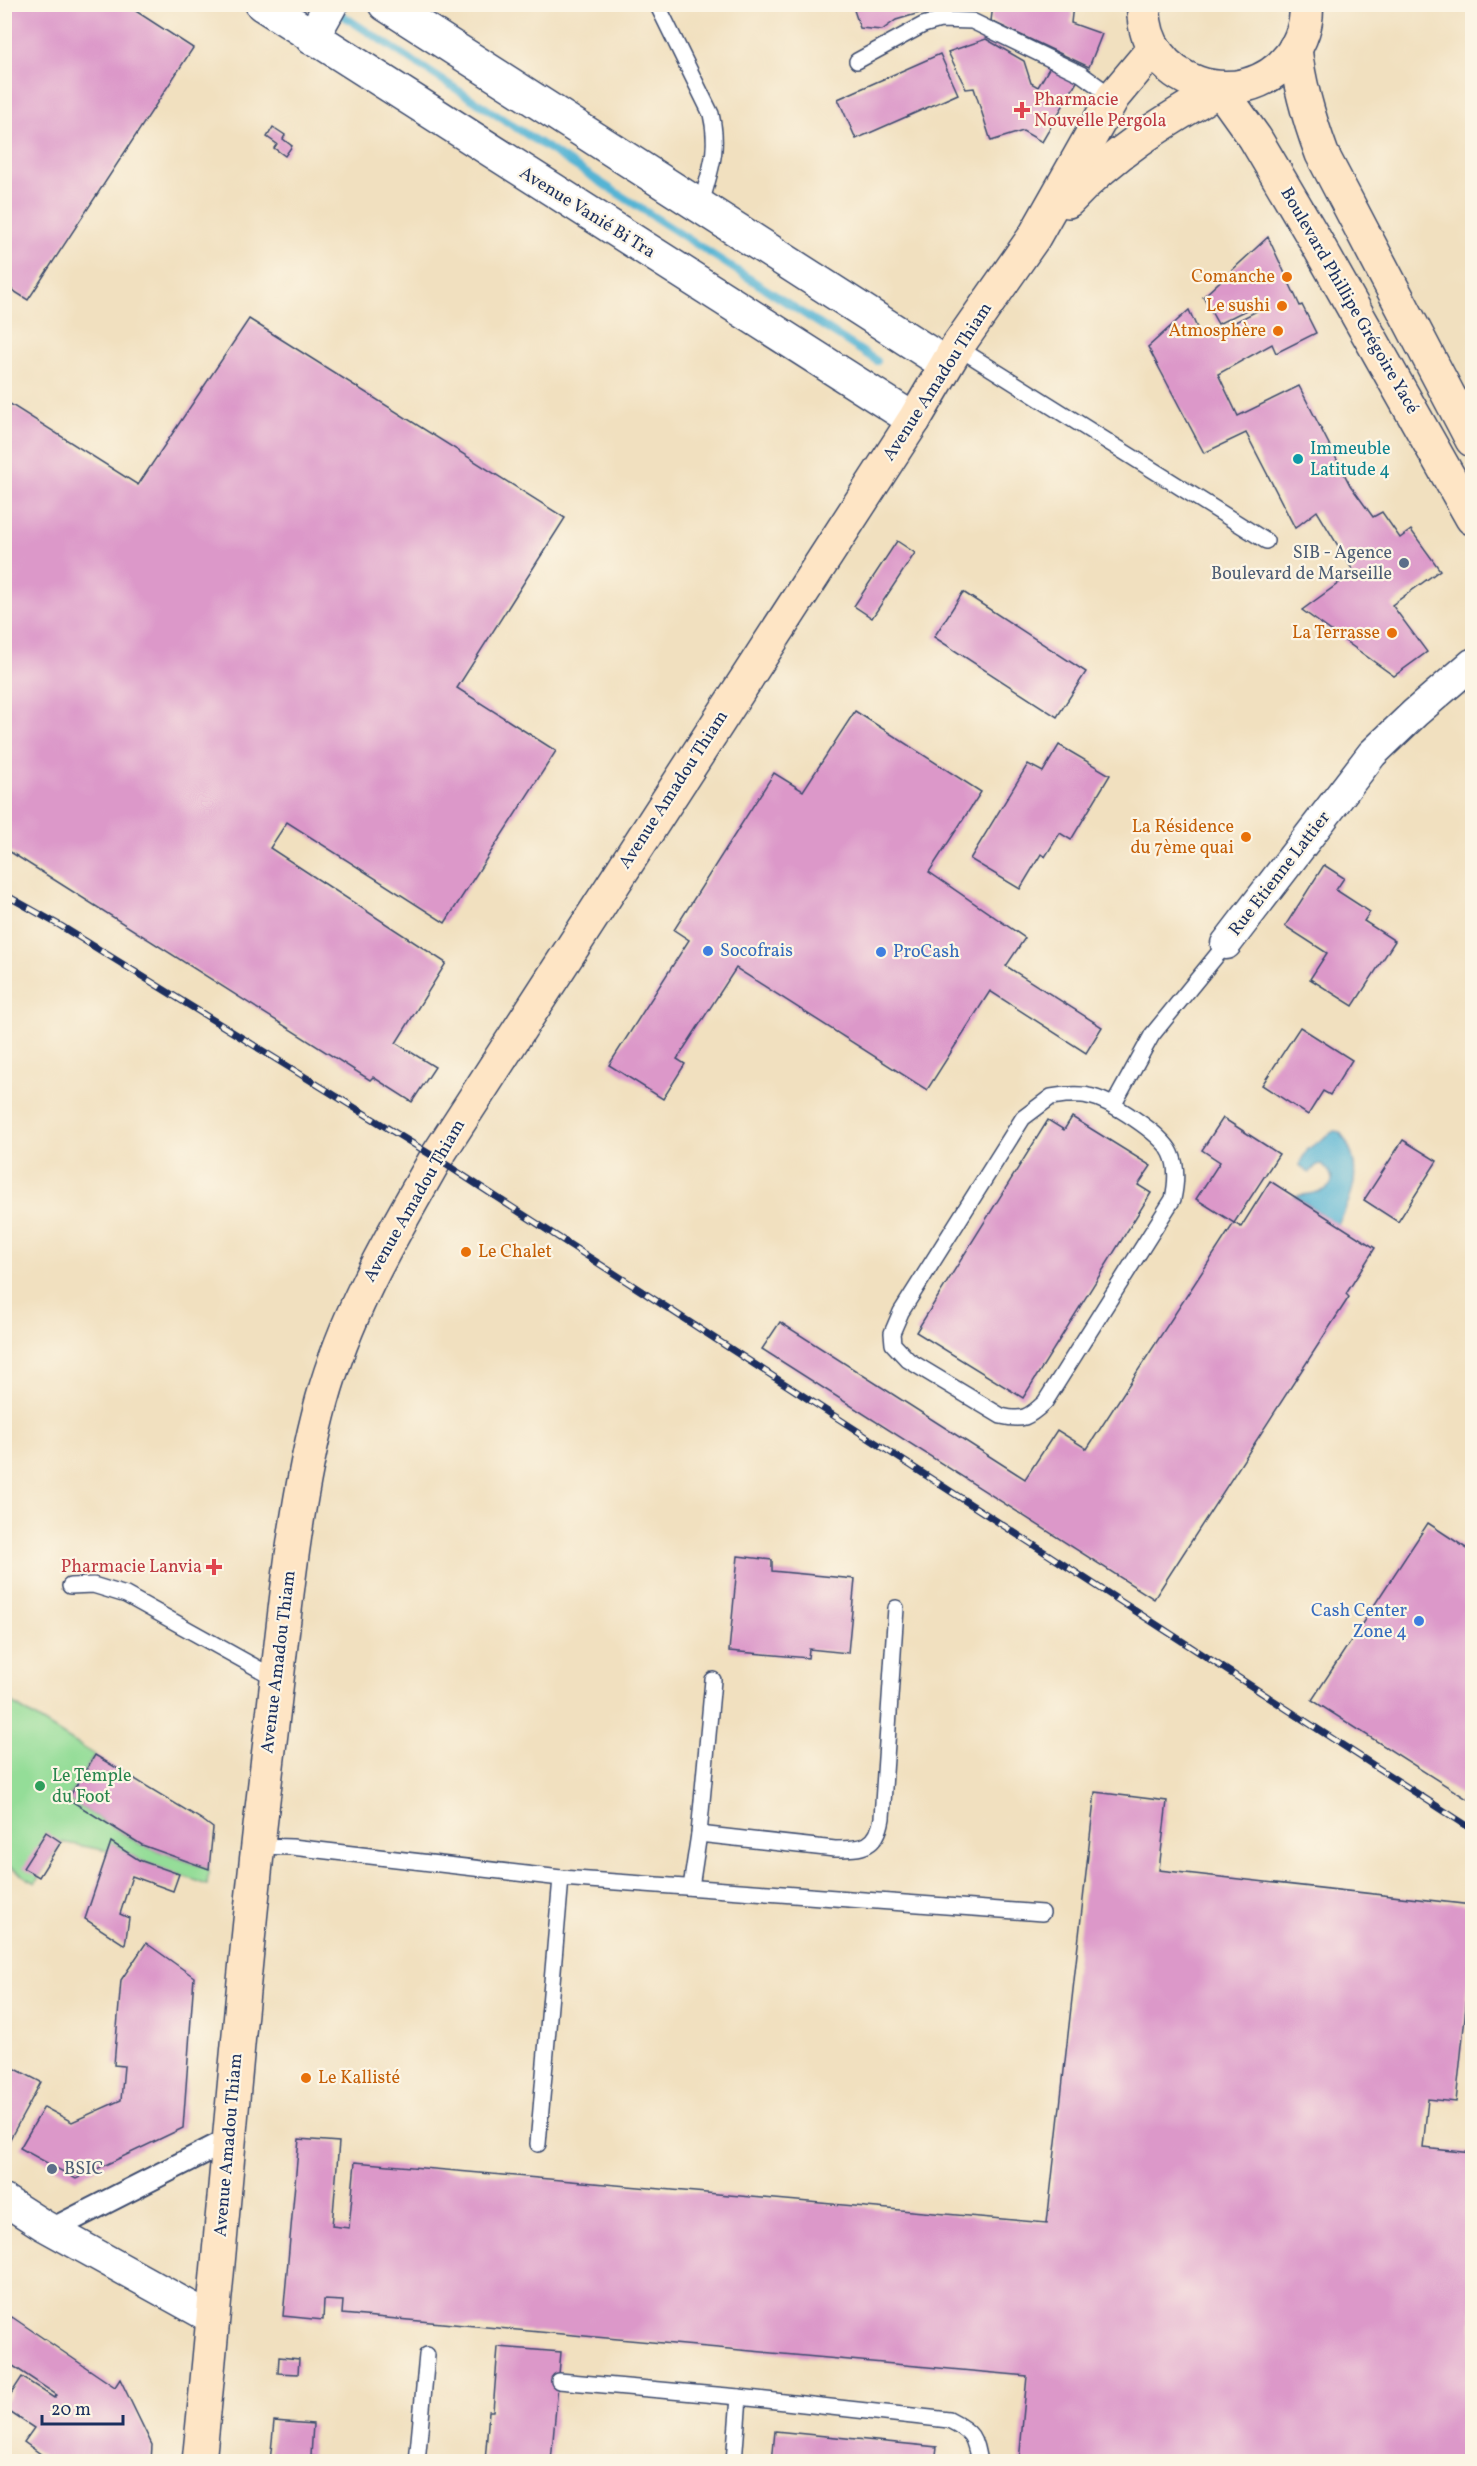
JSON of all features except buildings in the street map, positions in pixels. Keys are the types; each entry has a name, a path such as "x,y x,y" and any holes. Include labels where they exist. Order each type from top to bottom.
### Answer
{"main road":[{"path":"1144,4 1147,30 1154,48 1166,64 1182,77 1200,85 1220,89 1242,87 1263,80 1282,66 1304,30 1306,4"},
{"name":"Avenue Amadou Thiam","path":"199,2462 257,1846 295,1536 322,1401 341,1344 373,1269 442,1149 914,420 952,356 1034,237 1113,97 1154,48"},
{"path":"1295,48 1298,79 1305,108 1322,154 1473,440"},
{"name":"Avenue Amadou Thiam","path":"1034,237 1094,173 1143,135 1220,89"},
{"name":"Boulevard Phillipe Grégoire Yacé","path":"1220,89 1255,138 1314,237 1473,518"}],"street":[{"name":"Avenue Vanié Bi Tra","path":"262,4 320,22 914,420"},
{"path":"385,4 700,208 952,356"},
{"name":"Rue Etienne Lattier","path":"1226,944 1372,754 1415,713 1473,664"},
{"path":"51,2230 230,2139"},
{"path":"4,2200 51,2230 213,2319"}],"lane":[{"path":"657,4 711,114 715,130 715,155 700,208"},
{"path":"857,61 923,25 940,20 972,21 1081,74 1113,97"},
{"path":"952,356 1266,541"},
{"name":"Rue Etienne Lattier","path":"1114,1104 1152,1035 1226,944"},
{"path":"1051,1096 1089,1096 1114,1104 1164,1142 1168,1148 1172,1155 1175,1172 1176,1184 1173,1199 1045,1402 1032,1415 1018,1420 1001,1416 908,1360 893,1344 892,1333 901,1312 1023,1118 1051,1096"},
{"path":"70,1586 93,1585 126,1595 277,1679"},
{"path":"699,1834 835,1848 855,1848 868,1845 879,1834 896,1608"},
{"path":"691,1887 699,1834 713,1680"},
{"path":"257,1846 292,1847 561,1878 1042,1913"},
{"path":"538,2144 561,1878"},
{"path":"417,2462 427,2355"},
{"path":"559,2381 739,2397 949,2420 968,2430 975,2444 979,2462"},
{"path":"734,2462 739,2397"}],"green space":[{"name":"Le Temple du Foot","path":"4,1698 95,1755 68,1799 142,1845 209,1869 207,1885 139,1860 112,1843 108,1851 61,1842 35,1883 5,1864"}],"water":[{"path":"1334,1131 1340,1132 1348,1144 1354,1167 1349,1201 1338,1225 1295,1196 1319,1192 1331,1185 1330,1173 1322,1164 1317,1165 1309,1173 1299,1165 1308,1149"}],"waterway":[{"path":"334,10 877,361"}],"railway":[{"path":"4,894 61,926 436,1158 1472,1829"}],"place":[{"name":"Pharmacie Nouvelle Pergola","path":"1022,110"},
{"name":"Comanche","path":"1287,277"},
{"name":"Le sushi","path":"1282,306"},
{"name":"Atmosphère","path":"1278,331"},
{"name":"Immeuble Latitude 4","path":"1298,459"},
{"name":"SIB - Agence Boulevard de Marseille","path":"1404,563"},
{"name":"La Terrasse","path":"1392,633"},
{"name":"La Résidence du 7ème quai","path":"1246,837"},
{"name":"Socofrais","path":"708,951"},
{"name":"ProCash","path":"881,952"},
{"name":"Le Chalet","path":"466,1252"},
{"name":"Pharmacie Lanvia","path":"214,1567"},
{"name":"Cash Center Zone 4","path":"1419,1621"},
{"name":"Le Temple du Foot","path":"40,1786"},
{"name":"Le Kallisté","path":"306,2078"},
{"name":"BSIC","path":"52,2169"}]}
